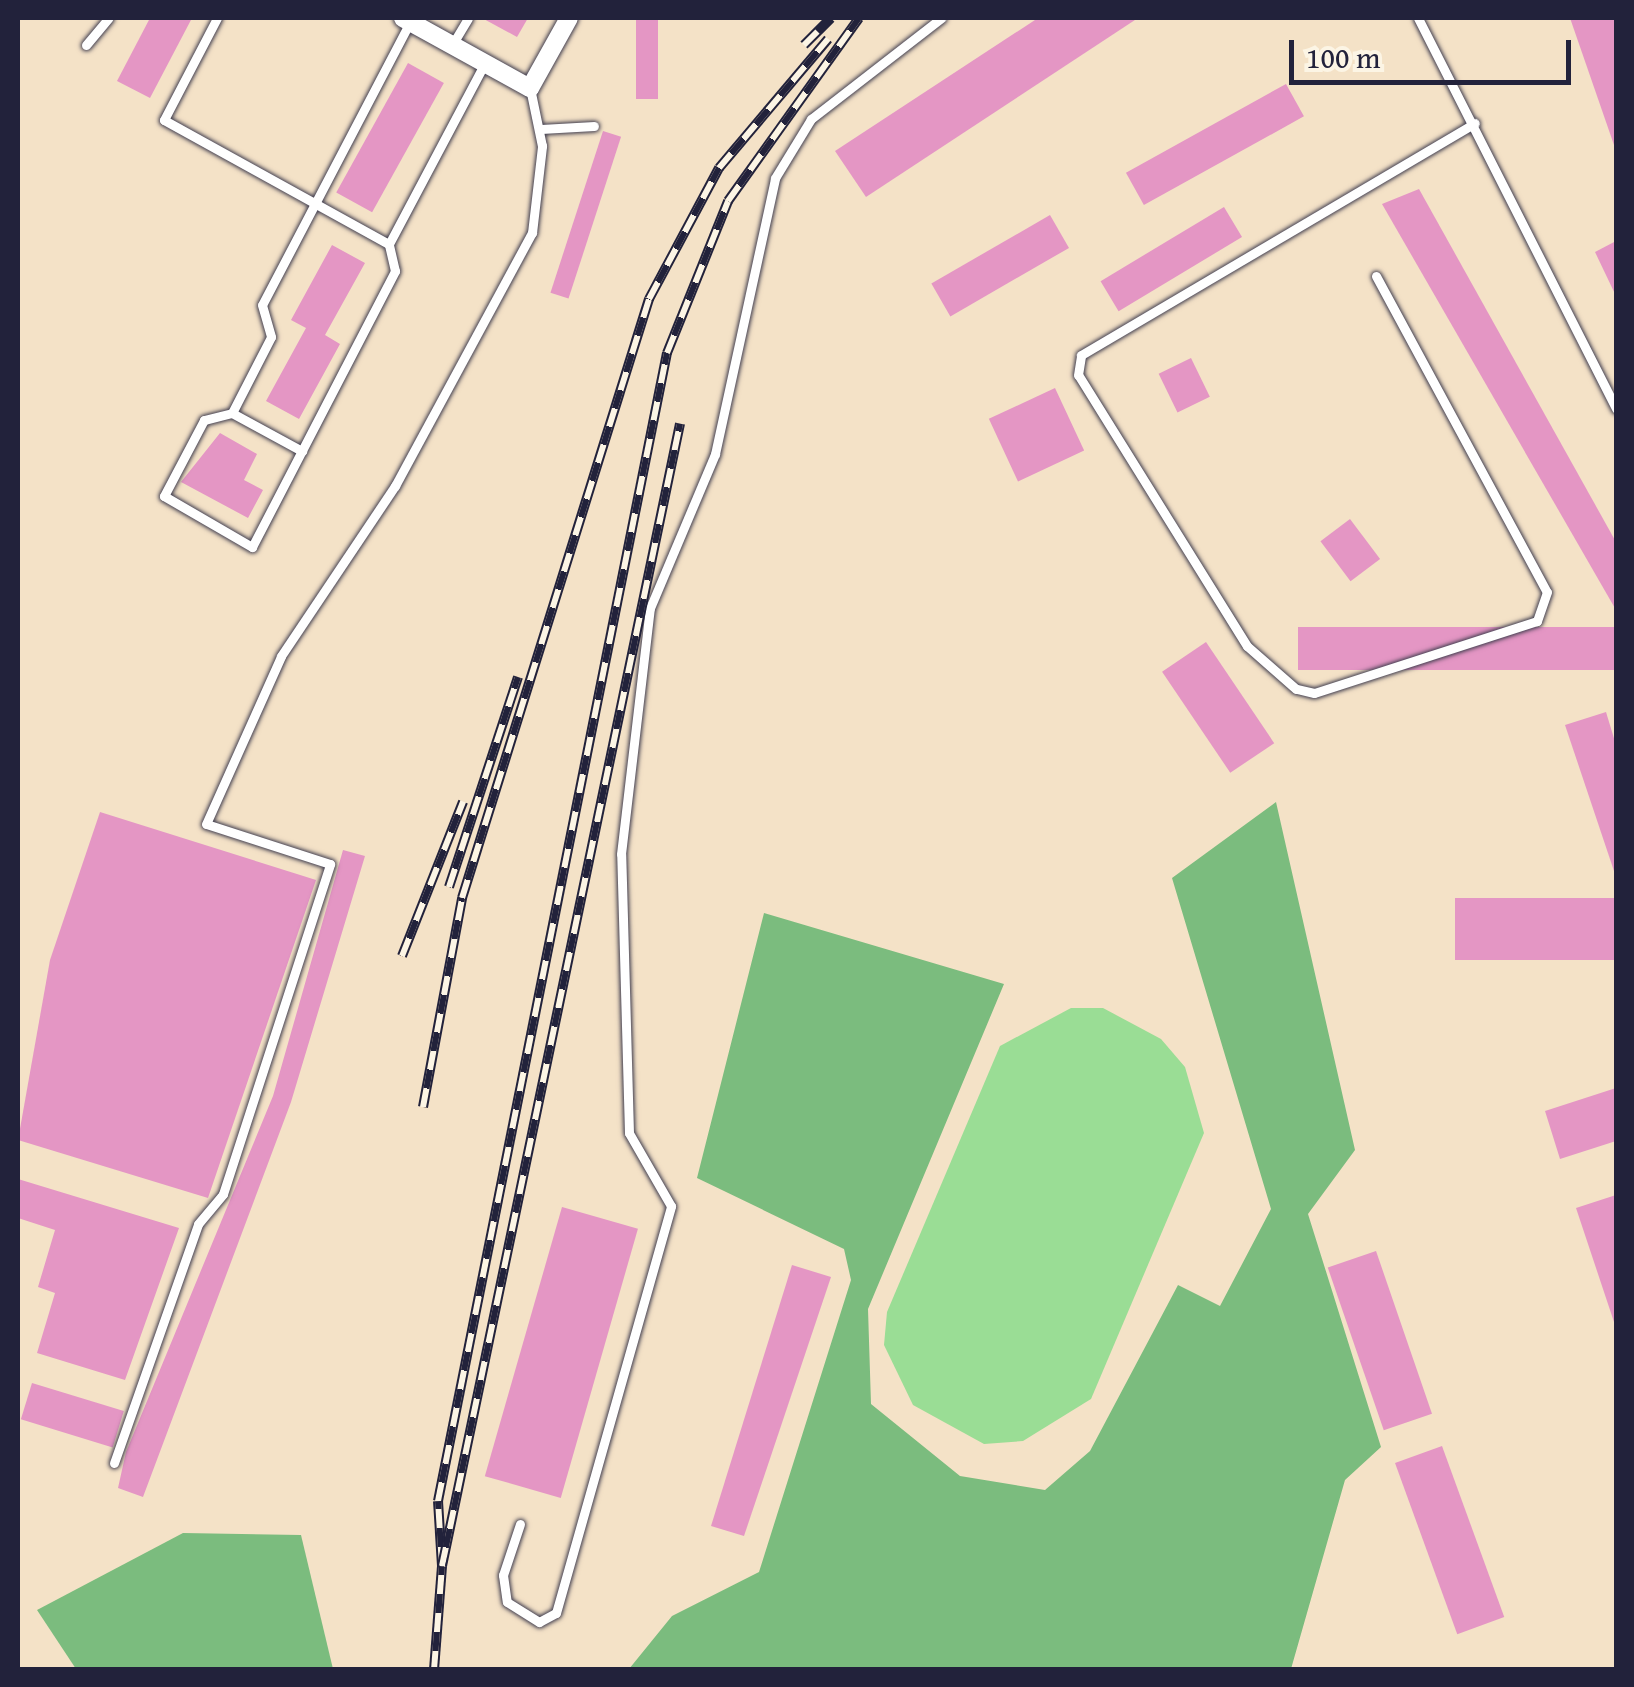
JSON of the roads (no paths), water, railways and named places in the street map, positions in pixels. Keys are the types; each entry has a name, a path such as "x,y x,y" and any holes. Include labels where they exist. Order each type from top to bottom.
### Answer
{"street":[{"path":"406,20 530,88 569,18"}],"lane":[{"path":"86,44 110,18"},
{"path":"218,18 164,120 389,244"},
{"path":"452,45 468,18"},
{"path":"520,1524 503,1575 507,1602 539,1622 556,1613 670,1206 629,1132 621,854 650,608 715,454 776,178 811,120 941,18"},
{"path":"1418,18 1475,123 1616,409"},
{"path":"232,413 271,337 262,304 406,20"},
{"path":"302,451 232,413 204,420 164,496 252,547 302,451 395,270 389,244 485,64"},
{"path":"114,1463 198,1224 224,1194 330,864 206,824 281,656 396,486 520,260 539,209 541,129 530,88"},
{"path":"1376,276 1547,592 1537,620 1314,693 1296,689 1247,646 1078,375 1081,355 1475,123"},
{"path":"541,129 594,126"}],"railway":[{"path":"804,45 831,18"},
{"path":"442,1566 438,1501 667,353 728,201 859,18"},
{"path":"423,1107 462,898 649,299 719,168 828,39"},
{"path":"434,1670 442,1566 680,424"},
{"path":"449,887 518,677"},
{"path":"402,956 463,802"}]}
